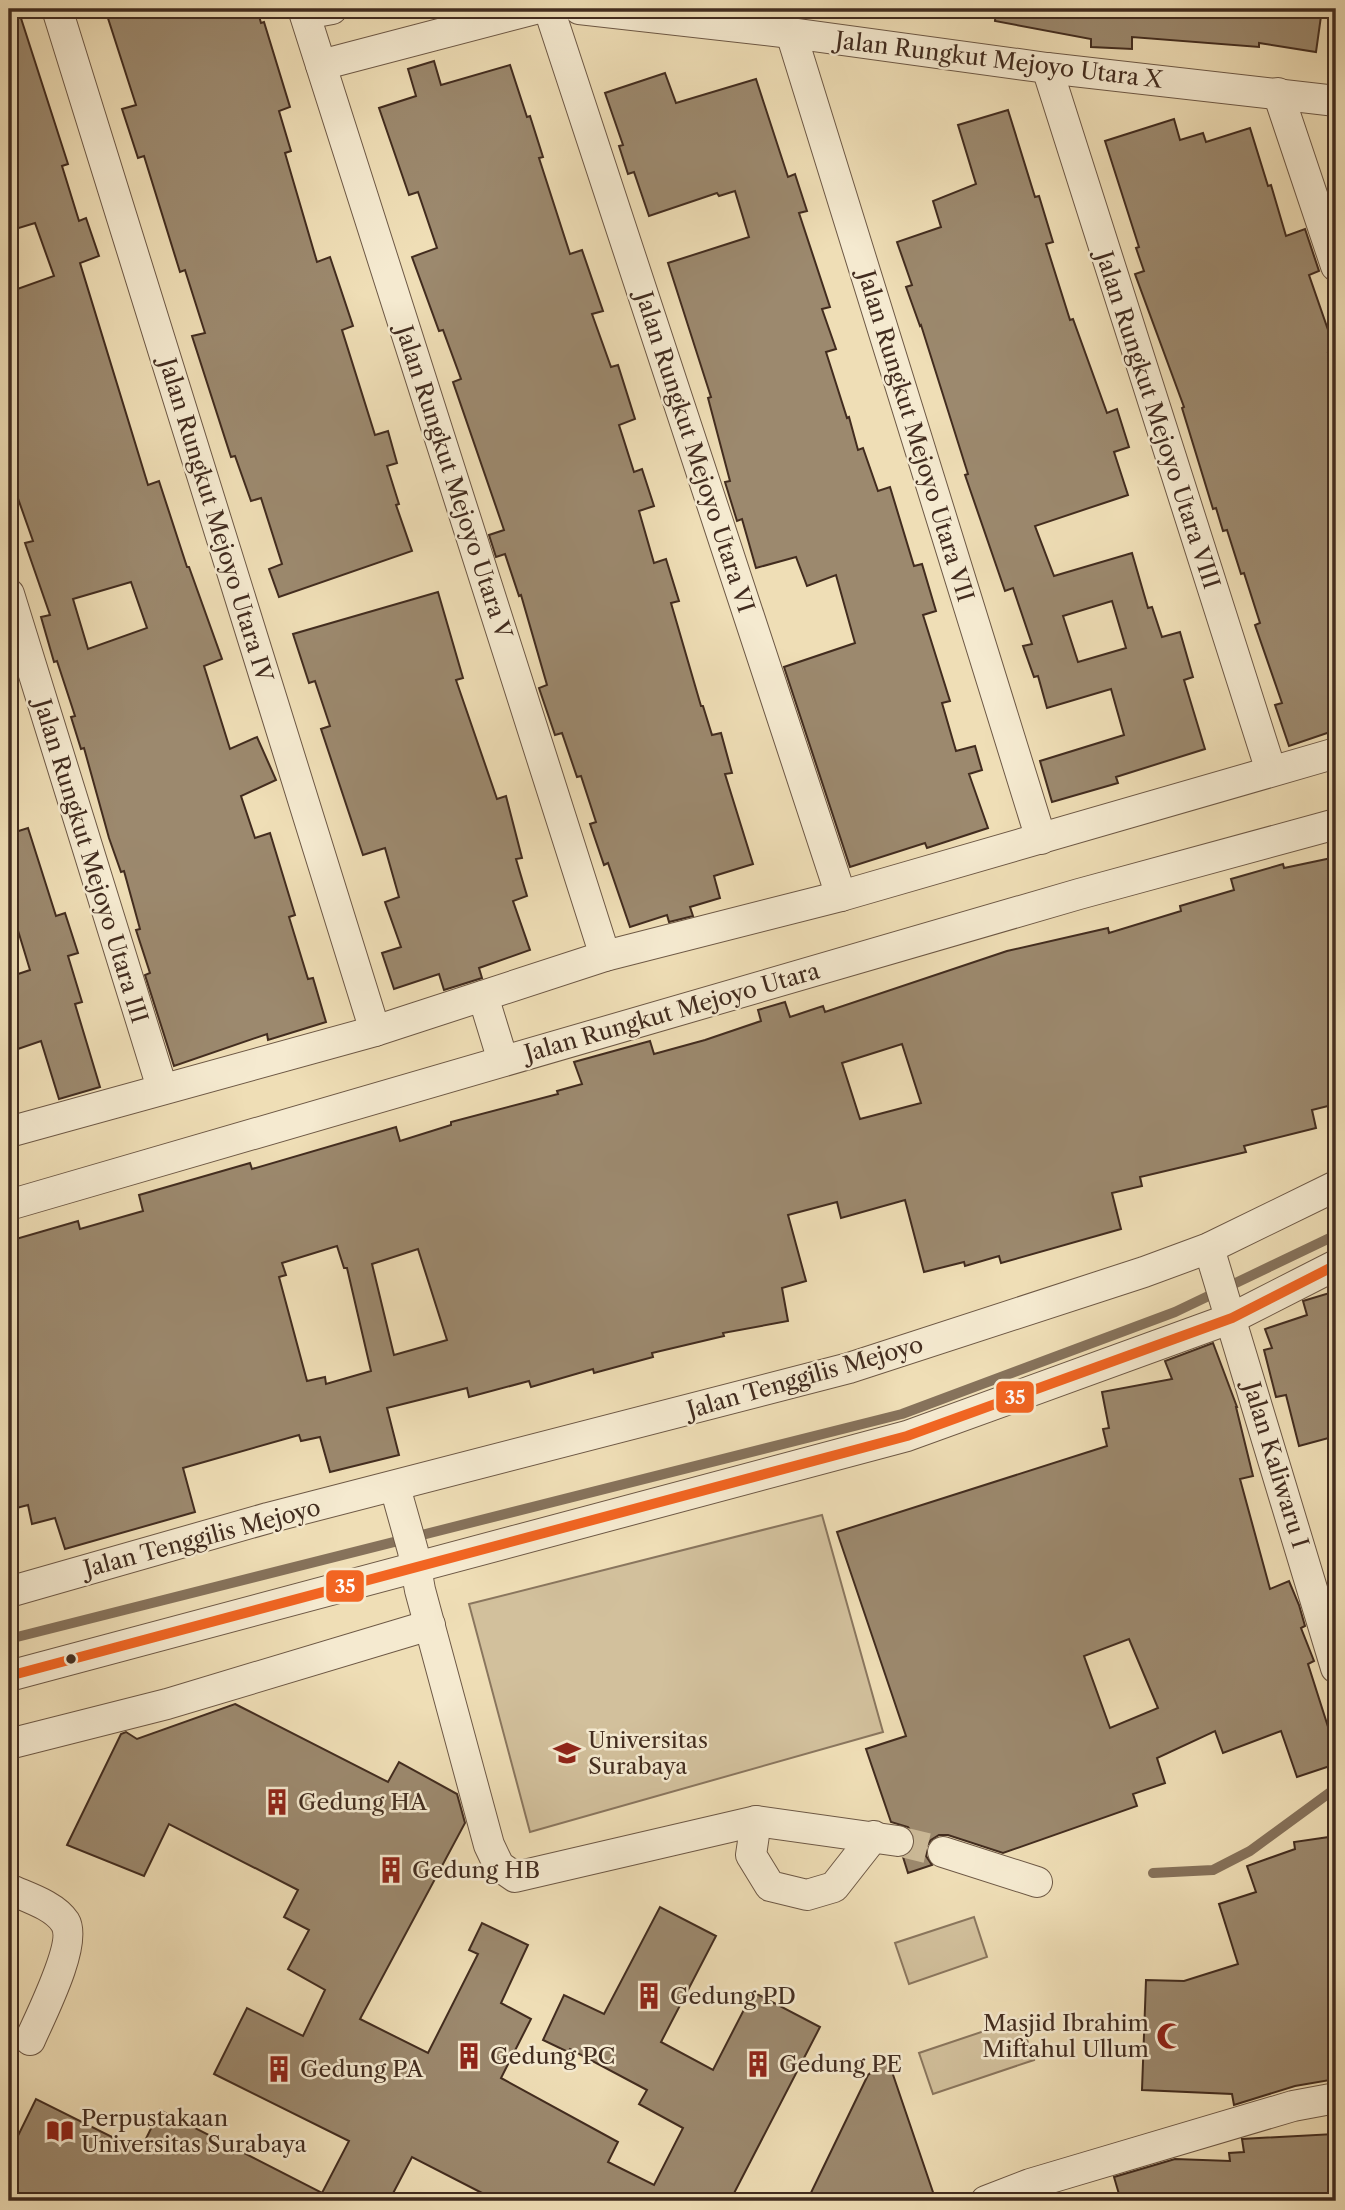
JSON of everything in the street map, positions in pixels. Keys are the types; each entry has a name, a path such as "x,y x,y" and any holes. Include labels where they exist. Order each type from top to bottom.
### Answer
{"street":[{"name":"Jalan Rungkut Mejoyo Utara IV","path":"57,9 375,1031"},
{"path":"321,65 535,9"},
{"name":"Jalan Rungkut Mejoyo Utara VI","path":"549,9 841,896"},
{"name":"Jalan Rungkut Mejoyo Utara X","path":"579,9 791,33 1047,68 1336,101"},
{"name":"Jalan Rungkut Mejoyo Utara V","path":"313,11 321,65 605,956"},
{"name":"Jalan Rungkut Mejoyo Utara VII","path":"791,33 1041,839"},
{"name":"Jalan Rungkut Mejoyo Utara VIII","path":"1047,68 1271,771"},
{"path":"1278,93 1336,266"},
{"name":"Jalan Rungkut Mejoyo Utara III","path":"9,594 162,1088"},
{"path":"9,1132 375,1031 605,956 841,896 1336,753"},
{"name":"Jalan Rungkut Mejoyo Utara","path":"9,1205 1079,894 1336,824"},
{"path":"483,996 503,1061"},
{"name":"Jalan Tenggilis Mejoyo","path":"9,1592 268,1518 398,1496 849,1368 1144,1272 1212,1256 1336,1186"},
{"path":"1212,1256 1229,1311"},
{"path":"9,1676 415,1560 907,1436 1229,1311 1336,1265"},
{"name":"Jalan Kaliwaru I","path":"1229,1311 1336,1668"},
{"path":"398,1496 420,1590 489,1845 499,1866 515,1877 756,1821 886,1839 834,1887 807,1895 770,1886 751,1855 756,1821"},
{"path":"9,1744 167,1704 430,1625"},
{"path":"943,1852 1037,1882"},
{"path":"9,1889 53,1911 66,1923 69,1938 65,1957 30,2040"},
{"path":"986,2201 1030,2184 1280,2109 1336,2098"}],"shaded area":[{"path":"822,1515 883,1732 530,1832 469,1604"},
{"path":"974,1917 987,1957 909,1984 895,1943"},
{"path":"1020,2019 1034,2060 933,2094 919,2053"}],"building":[{"path":"9,9 18,9 68,164 62,166 79,221 86,218 99,256 80,263 148,485 159,481 187,567 222,659 204,666 230,749 257,737 276,780 241,796 255,838 270,833 295,915 289,917 308,979 313,978 326,1022 268,1040 267,1034 174,1066 145,975 150,973 136,930 140,929 124,871 121,872 109,838 84,748 81,749 71,717 75,716 57,661 54,662 41,617 50,615 25,543 33,541 9,473 9,292 54,276 35,223 9,231","holes":["131,582 147,628 88,649 73,599"]},
{"path":"105,9 257,9 261,23 264,22 290,107 279,111 291,151 285,153 317,262 330,257 353,326 342,330 375,435 388,431 397,463 387,466 399,504 396,505 412,551 279,597 269,569 282,564 261,498 251,501 235,456 231,457 192,336 205,333 185,270 180,272 144,156 138,158 122,109 136,105"},
{"path":"996,9 1322,9 1316,52 1259,43 1259,47 1132,37 1132,49 1091,47 1091,39 995,21"},
{"path":"434,61 441,85 510,65 527,117 530,116 543,157 539,158 570,254 582,250 603,311 592,314 611,367 618,365 635,419 619,425 634,472 642,469 654,506 639,511 654,563 666,559 679,601 671,603 712,735 721,733 732,773 725,774 753,864 714,876 720,898 690,907 693,916 669,922 667,915 630,927 608,863 604,865 590,824 596,822 581,776 577,777 562,733 555,735 539,688 547,685 521,595 519,596 505,554 496,557 489,535 504,530 453,382 461,379 443,330 439,331 412,257 437,248 418,192 409,195 379,108 416,96 408,69"},
{"path":"665,73 676,103 756,79 788,177 795,174 807,211 799,213 830,307 822,309 836,349 826,352 847,418 849,417 858,450 863,448 878,491 890,487 914,566 922,564 936,611 923,615 950,701 942,703 956,751 975,746 982,770 969,774 988,828 927,848 925,843 850,867 784,667 855,643 836,575 807,586 796,557 756,568 742,519 737,521 725,482 730,481 708,398 711,397 668,263 749,237 735,191 719,196 717,193 649,216 634,172 628,174 619,146 623,145 605,93"},
{"path":"1008,110 1035,197 1039,196 1053,242 1046,244 1070,320 1073,319 1107,413 1117,409 1129,447 1114,452 1128,495 1035,526 1054,576 1132,553 1148,608 1152,607 1162,637 1180,632 1193,677 1184,680 1205,749 1116,777 1118,783 1052,802 1040,761 1124,735 1111,689 1047,708 1038,676 1034,677 1023,646 1032,644 1013,588 1005,591 965,475 968,474 921,325 906,287 912,285 897,242 941,227 933,201 976,184 958,125","holes":["1112,601 1126,648 1078,662 1063,616"]},
{"path":"1174,119 1180,140 1203,133 1206,142 1250,128 1286,236 1305,229 1319,271 1309,275 1335,350 1328,353 1336,377 1336,730 1289,746 1275,705 1282,703 1255,625 1260,623 1244,573 1241,574 1227,530 1223,531 1216,508 1213,509 1182,408 1184,407 1135,274 1144,271 1136,248 1139,247 1105,141"},
{"path":"438,592 463,678 456,680 497,799 506,796 522,858 516,859 527,896 513,901 530,950 479,968 482,978 444,990 439,974 394,989 382,953 401,947 385,902 399,897 385,848 363,855 321,729 330,726 315,681 309,683 293,634"},
{"path":"28,828 56,916 65,913 78,953 68,956 82,1002 75,1004 100,1087 59,1099 41,1041 9,1052 9,977 30,970 16,924 9,926 9,834"},
{"path":"1336,857 1336,1104 1312,1110 1316,1128 1244,1146 1246,1152 1140,1177 1142,1186 1112,1193 1121,1229 1001,1263 999,1256 965,1266 964,1262 924,1272 905,1200 841,1218 837,1202 788,1215 806,1281 782,1288 788,1321 723,1333 724,1336 652,1353 653,1357 594,1373 593,1369 531,1387 529,1381 469,1397 467,1388 387,1408 399,1455 330,1472 320,1437 301,1441 299,1435 183,1468 195,1512 65,1549 55,1518 32,1524 28,1505 9,1510 9,1241 78,1221 80,1229 143,1211 139,1195 250,1163 252,1169 396,1127 400,1141 451,1125 451,1122 558,1094 557,1091 582,1084 574,1062 650,1041 654,1054 705,1040 761,1021 758,1010 785,1002 790,1017 823,1006 825,1012 1007,951 1108,928 1109,933 1181,911 1180,906 1234,890 1231,879 1283,864 1284,868","holes":["902,1044 921,1103 860,1119 842,1063","337,1246 344,1268 347,1268 371,1371 326,1384 325,1377 307,1381 279,1277 286,1275 282,1263","418,1249 447,1340 394,1355 372,1264"]},
{"path":"1336,1291 1336,1436 1299,1446 1286,1395 1276,1397 1264,1350 1272,1348 1265,1329 1307,1315 1303,1301"},
{"path":"1213,1343 1237,1407 1253,1476 1240,1479 1270,1589 1289,1581 1299,1605 1305,1626 1301,1628 1314,1661 1308,1664 1330,1733 1336,1731 1336,1764 1297,1777 1281,1731 1223,1753 1215,1731 1157,1758 1165,1783 1133,1794 1137,1806 1003,1853 948,1835 939,1835 926,1847 926,1856 932,1865 908,1873 903,1857 912,1851 914,1835 908,1827 891,1822 866,1749 906,1736 837,1532 1107,1446 1103,1429 1109,1428 1102,1392 1172,1379 1165,1361","holes":["1129,1639 1158,1708 1110,1728 1084,1656"]},
{"path":"235,1704 388,1782 399,1762 457,1794 465,1823 360,2019 428,2053 478,1954 469,1950 482,1923 528,1945 501,2003 531,2019 501,2078 618,2142 608,2162 654,2185 683,2128 639,2104 647,2090 570,2049 568,2052 543,2040 564,1995 604,2014 660,1907 716,1936 661,2042 713,2070 753,1992 820,2027 730,2201 480,2201 484,2194 412,2157 389,2201 9,2201 9,2154 36,2099 140,2151 160,2110 322,2193 349,2141 214,2074 247,2008 303,2036 325,1990 288,1969 309,1930 284,1917 298,1890 169,1824 144,1876 67,1845 121,1734 126,1732 137,1739"},
{"path":"1336,1836 1336,2079 1295,2086 1234,2105 1232,2094 1142,2090 1146,1980 1184,1981 1238,1964 1219,1904 1256,1892 1247,1866 1295,1849 1294,1842"},
{"path":"888,2060 936,2201 807,2201 868,2075"},
{"path":"1334,2134 1336,2201 1121,2201 1114,2177 1175,2159 1230,2161 1229,2153 1244,2152 1242,2139"}],"waterway":[{"path":"9,1639 902,1414 1175,1312 1336,1235"},
{"path":"1153,1873 1213,1870 1250,1851 1336,1788"}],"tunnel":[{"path":"898,1841 943,1852"}],"transit line":[{"name":"35","path":"9,1676 907,1436 1232,1318 1336,1265"}],"place":[{"name":"Universitas Surabaya","path":"567,1753"},
{"name":"Gedung HA","path":"277,1802"},
{"name":"Gedung HB","path":"391,1870"},
{"name":"Gedung PD","path":"649,1996"},
{"name":"Masjid Ibrahim Miftahul Ullum","path":"1170,2036"},
{"name":"Gedung PC","path":"469,2056"},
{"name":"Gedung PE","path":"758,2064"},
{"name":"Gedung PA","path":"279,2069"},
{"name":"Perpustakaan Universitas Surabaya","path":"60,2131"}]}
